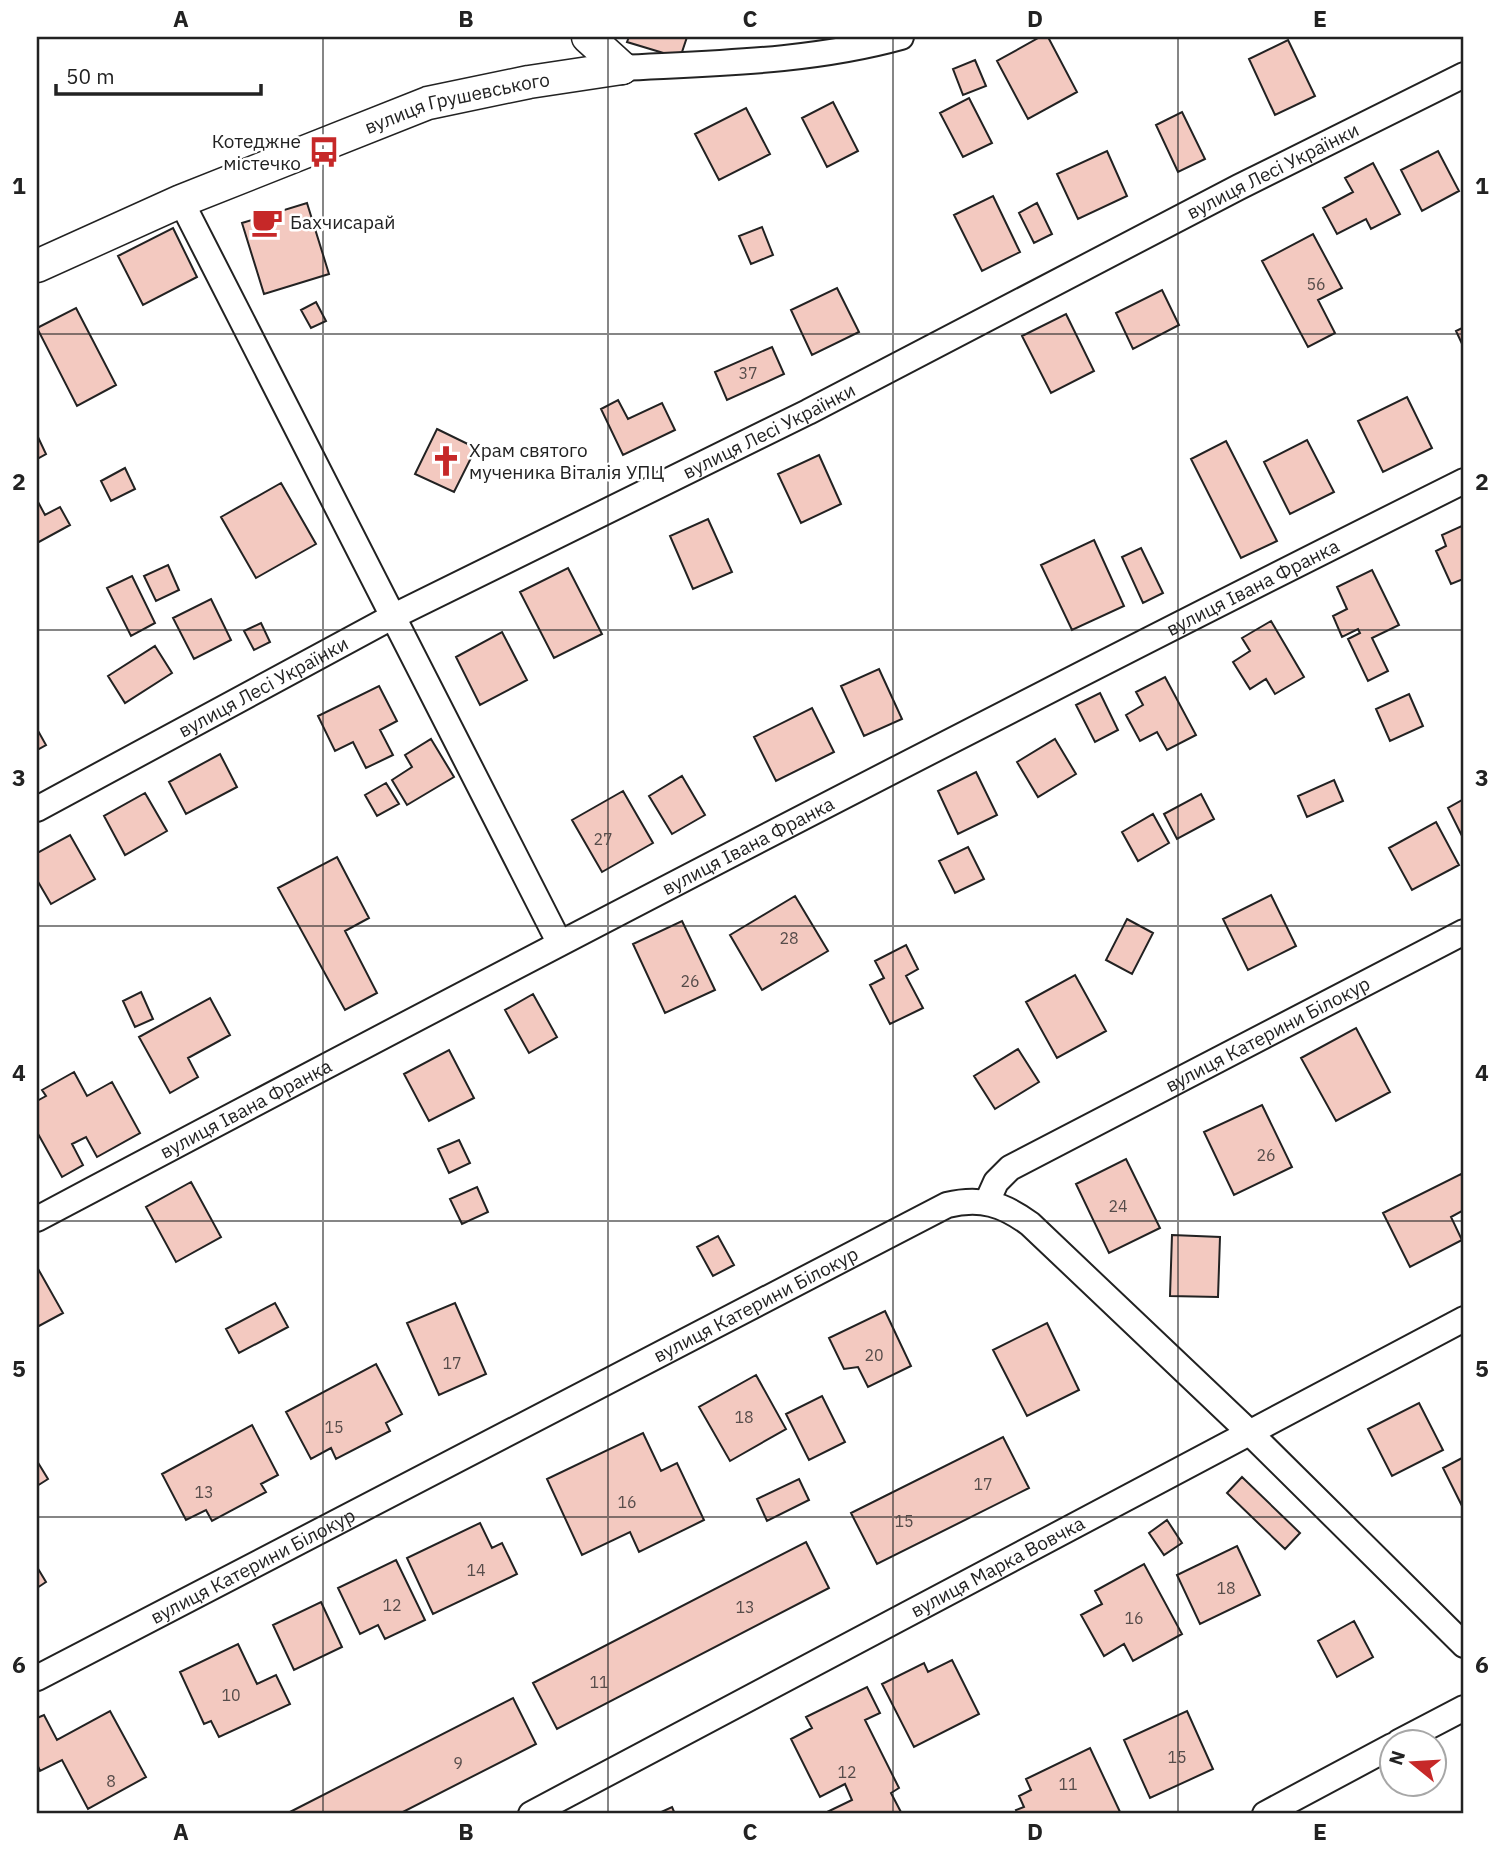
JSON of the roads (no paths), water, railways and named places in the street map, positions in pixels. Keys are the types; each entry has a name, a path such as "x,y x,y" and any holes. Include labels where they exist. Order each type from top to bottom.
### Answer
{"street":[{"path":"588,37 622,68"},
{"name":"вулиця Грушевського","path":"37,266 181,201 428,103 529,82 622,68 759,60 876,44 901,37"},
{"name":"вулиця Лесі Українки","path":"37,809 392,617 808,412 1239,187 1464,75"},
{"path":"181,201 559,942"},
{"name":"вулиця Івана Франка","path":"37,1219 559,942 1152,636 1464,481"},
{"name":"вулиця Катерини Білокур","path":"37,1678 947,1205 968,1200 987,1202 996,1182 1010,1168 1464,932"},
{"path":"987,1202 1008,1208 1030,1224 1249,1432 1464,1645"},
{"name":"вулиця Марка Вовчка","path":"531,1814 1464,1319"},
{"path":"1426,1728 1464,1708"},
{"path":"1265,1814 1378,1753"}],"place":[{"name":"Котеджне містечко","path":"324,152"},
{"name":"Бахчисарай","path":"267,222"},
{"name":"Храм святого мученика Віталія УПЦ","path":"446,461"}]}
